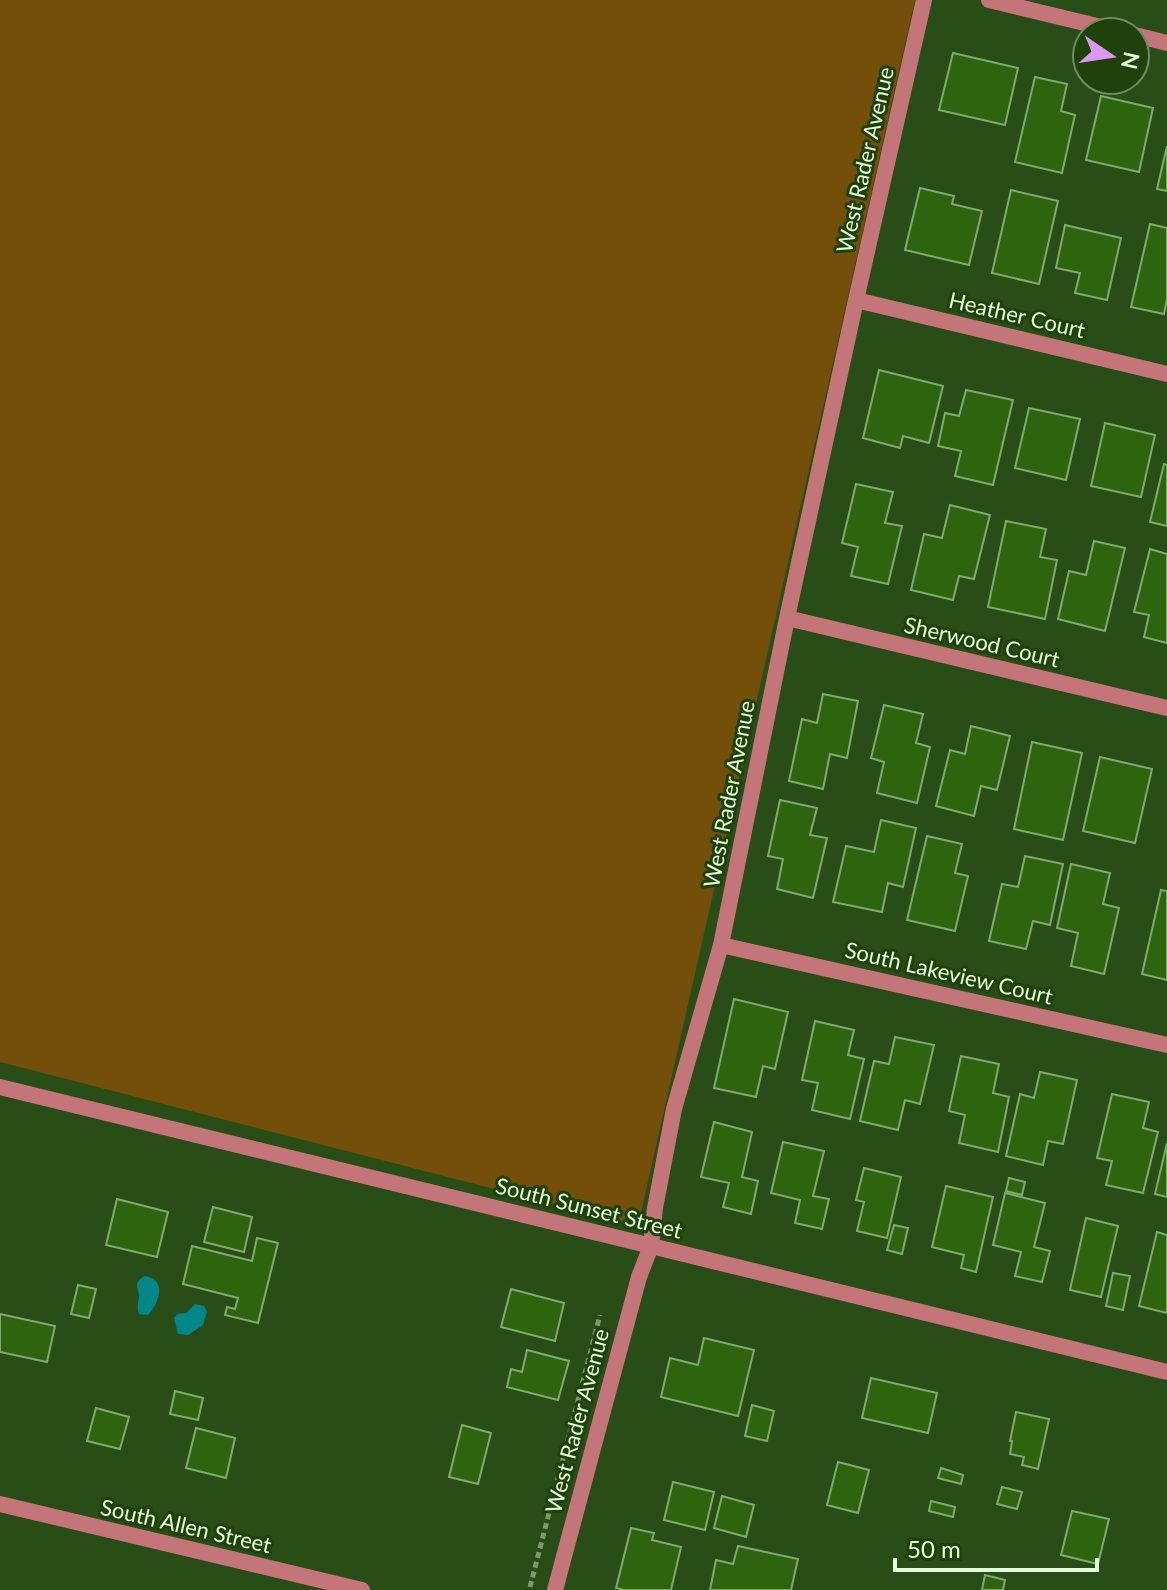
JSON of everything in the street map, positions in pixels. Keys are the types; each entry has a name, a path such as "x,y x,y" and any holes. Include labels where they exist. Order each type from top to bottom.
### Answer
{"street":[{"name":"West Rader Avenue","path":"555,1590 639,1277 651,1246 674,1109 721,945 787,618 924,0"},
{"path":"989,0 1071,20"},
{"name":"Heather Court","path":"856,300 1167,374"},
{"name":"Sherwood Court","path":"787,618 1167,708"},
{"name":"South Lakeview Court","path":"721,945 1167,1045"},
{"name":"South Sunset Street","path":"0,1087 1167,1372"},
{"name":"South Allen Street","path":"0,1504 362,1590"}],"path":[{"path":"530,1587 600,1315"}],"shaded area":[{"path":"0,0 915,0 638,1226 0,1062"}],"water":[{"path":"144,1276 156,1281 159,1286 156,1304 148,1315 139,1314 138,1309 137,1283"},
{"path":"195,1304 204,1306 207,1312 203,1325 188,1335 178,1334 174,1318 177,1314 186,1313"}],"building":[{"path":"953,53 1018,68 1005,125 939,110"},
{"path":"1035,77 1067,84 1061,111 1075,115 1062,173 1015,162"},
{"path":"1101,96 1153,108 1139,172 1086,160"},
{"path":"1167,146 1167,191 1157,189"},
{"path":"920,188 954,196 952,204 982,211 969,265 905,250"},
{"path":"1011,190 1058,201 1039,284 992,273"},
{"path":"1150,224 1167,228 1167,299 1164,314 1131,307"},
{"path":"1065,225 1121,238 1107,300 1075,293 1080,273 1056,268"},
{"path":"879,370 943,386 929,443 903,436 900,448 863,438"},
{"path":"966,390 1013,400 993,485 955,476 961,451 938,446 945,413 959,416"},
{"path":"1029,408 1080,419 1066,480 1015,468"},
{"path":"1105,423 1155,435 1141,497 1091,486"},
{"path":"1164,464 1167,465 1167,526 1150,522"},
{"path":"856,484 893,492 885,523 902,526 888,584 851,576 858,547 842,543"},
{"path":"950,505 990,515 974,579 959,576 953,600 911,590 924,534 942,538"},
{"path":"1006,521 1046,529 1040,557 1057,560 1045,619 988,607"},
{"path":"1094,541 1125,548 1105,631 1058,619 1069,571 1086,575"},
{"path":"1150,549 1167,554 1167,643 1144,637 1149,615 1134,612"},
{"path":"823,694 858,701 847,758 830,754 823,789 789,781 802,719 817,723"},
{"path":"884,705 923,714 916,743 930,747 917,803 877,793 884,762 871,758"},
{"path":"971,726 1010,736 997,790 981,786 974,816 936,806 950,750 965,754"},
{"path":"1032,742 1082,753 1063,840 1014,829"},
{"path":"1100,757 1152,769 1135,843 1083,831"},
{"path":"780,800 817,808 810,835 827,838 813,898 777,889 783,859 768,856"},
{"path":"881,820 916,828 903,887 888,883 882,912 833,902 846,846 874,852"},
{"path":"927,836 962,844 955,873 968,876 955,931 907,920"},
{"path":"1025,856 1063,864 1050,925 1033,921 1026,949 989,941 1002,884 1018,887"},
{"path":"1071,864 1110,873 1103,904 1119,908 1104,974 1071,966 1078,933 1057,928"},
{"path":"1161,890 1167,891 1167,980 1142,974"},
{"path":"734,999 788,1012 775,1069 763,1066 756,1097 714,1088"},
{"path":"815,1021 854,1030 848,1055 864,1059 850,1119 812,1110 818,1083 802,1080"},
{"path":"895,1037 934,1045 920,1104 905,1100 898,1130 860,1121 874,1061 889,1064"},
{"path":"961,1056 999,1064 993,1093 1009,1097 998,1152 959,1143 965,1115 949,1111"},
{"path":"1040,1072 1077,1080 1063,1144 1048,1141 1043,1165 1006,1156 1020,1094 1034,1098"},
{"path":"1112,1094 1149,1102 1143,1128 1158,1132 1143,1193 1106,1185 1112,1161 1097,1158"},
{"path":"714,1122 752,1132 742,1177 758,1181 751,1214 723,1207 729,1183 701,1177"},
{"path":"783,1142 824,1151 813,1196 829,1199 822,1229 795,1223 800,1200 771,1193"},
{"path":"1167,1143 1167,1197 1155,1194"},
{"path":"864,1168 901,1177 887,1238 857,1231 864,1202 856,1200"},
{"path":"1009,1178 1025,1182 1022,1195 1006,1191"},
{"path":"946,1186 993,1197 976,1272 961,1268 964,1255 932,1247"},
{"path":"1005,1193 1045,1203 1034,1247 1050,1251 1042,1282 1015,1276 1021,1252 993,1245"},
{"path":"117,1199 168,1212 157,1257 106,1245"},
{"path":"213,1207 252,1217 244,1252 204,1242"},
{"path":"1086,1218 1118,1226 1101,1297 1070,1290"},
{"path":"894,1225 908,1228 902,1254 887,1250"},
{"path":"1157,1232 1167,1235 1167,1313 1139,1306"},
{"path":"257,1238 278,1243 258,1323 225,1315 227,1307 235,1309 238,1298 183,1284 192,1246 252,1261"},
{"path":"1113,1273 1130,1276 1123,1310 1106,1306"},
{"path":"78,1285 96,1289 89,1318 71,1314"},
{"path":"511,1289 564,1303 555,1341 501,1327"},
{"path":"0,1314 55,1326 47,1362 0,1352"},
{"path":"704,1338 754,1350 738,1416 661,1397 670,1358 698,1365"},
{"path":"527,1350 569,1361 558,1400 507,1387 511,1369 522,1372"},
{"path":"871,1378 937,1393 928,1433 862,1418"},
{"path":"175,1391 203,1398 198,1420 170,1414"},
{"path":"752,1405 774,1411 767,1441 745,1436"},
{"path":"96,1408 129,1417 120,1449 87,1441"},
{"path":"1016,1412 1049,1419 1038,1469 1022,1465 1024,1457 1010,1454"},
{"path":"462,1425 491,1433 478,1484 449,1477"},
{"path":"196,1428 235,1438 226,1478 186,1468"},
{"path":"838,1462 869,1470 858,1513 827,1505"},
{"path":"941,1468 963,1475 961,1484 938,1478"},
{"path":"673,1482 714,1492 705,1530 664,1520"},
{"path":"1002,1487 1022,1492 1017,1509 997,1504"},
{"path":"722,1496 754,1505 746,1537 714,1528"},
{"path":"931,1501 955,1507 953,1517 929,1511"},
{"path":"1072,1511 1109,1519 1098,1564 1061,1555"},
{"path":"631,1528 654,1533 652,1540 681,1547 671,1590 616,1588"},
{"path":"738,1546 798,1559 791,1590 710,1590 716,1560 733,1564"},
{"path":"985,1575 1005,1580 1003,1590 982,1590"}]}
